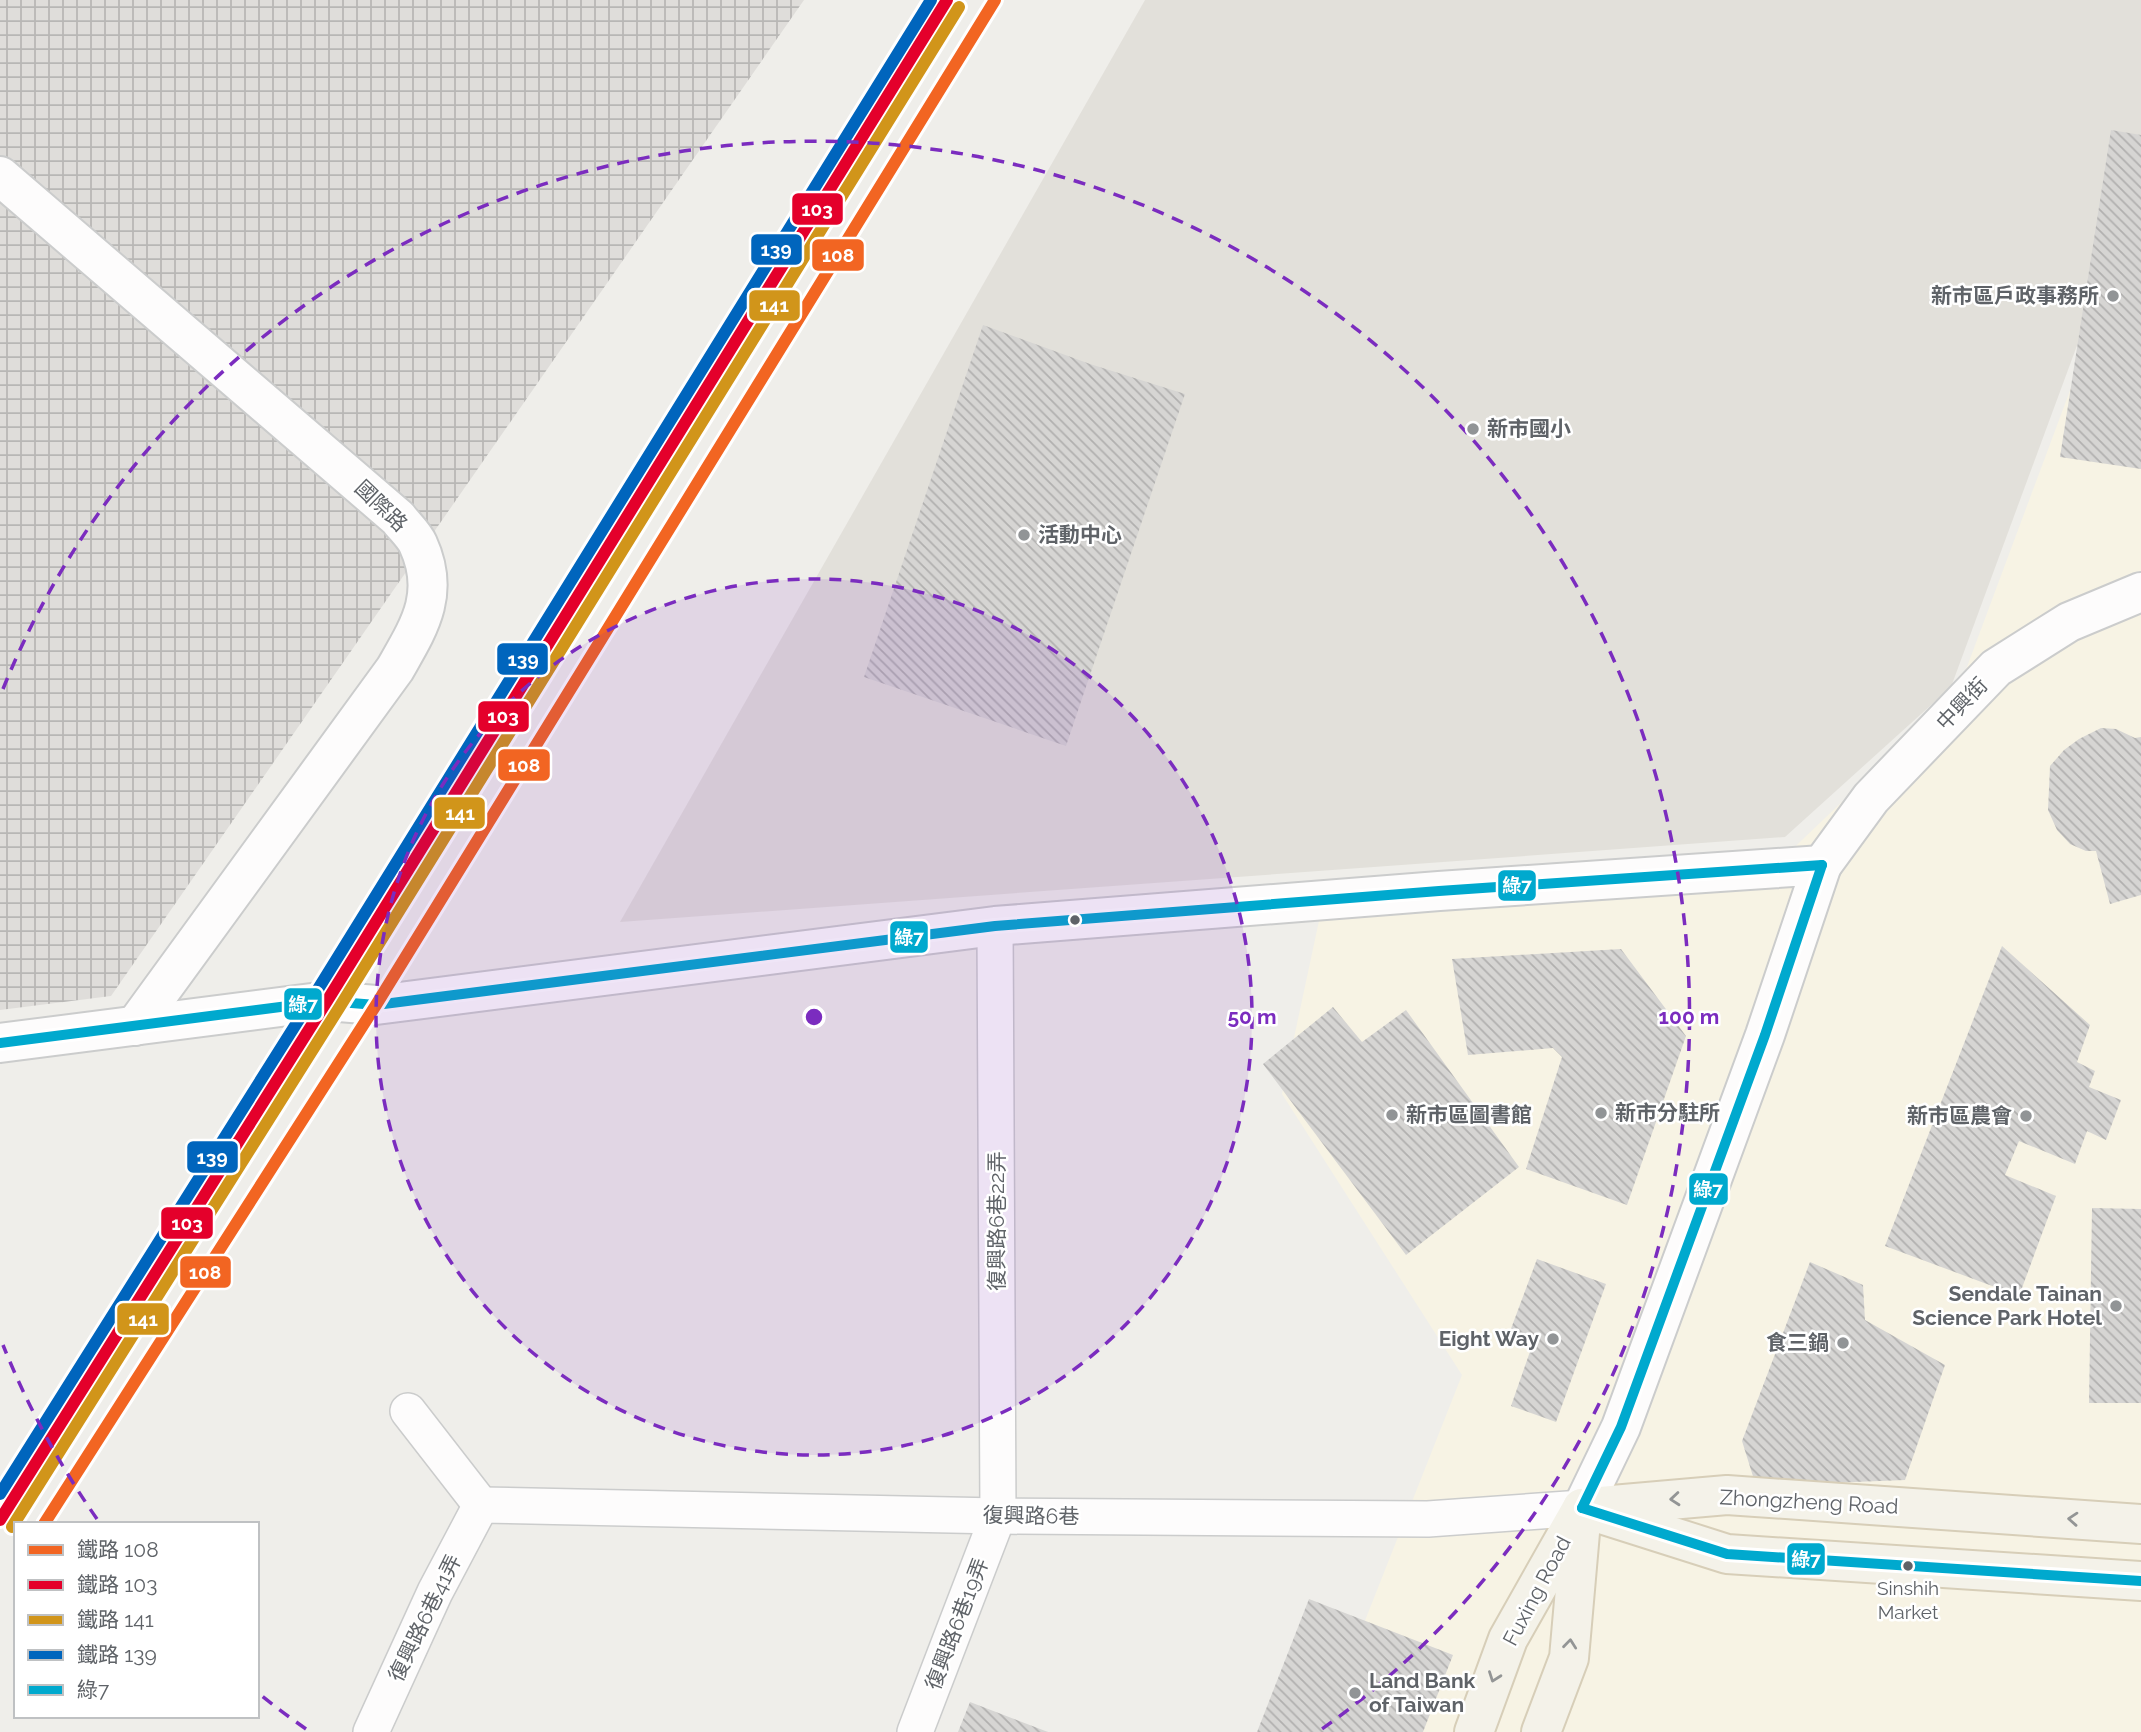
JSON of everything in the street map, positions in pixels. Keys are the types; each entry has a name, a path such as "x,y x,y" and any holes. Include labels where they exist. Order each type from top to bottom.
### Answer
{"main road":[{"name":"Zhongzheng Road","path":"1582,1508 1727,1495 2141,1524"},
{"path":"1582,1508 1727,1554 2141,1581"},
{"name":"Fuxing Road","path":"1474,1732 1508,1639 1582,1508"},
{"name":"Fuxing Road","path":"1541,1732 1569,1658 1582,1508"}],"street":[{"name":"國際路","path":"0,176 398,518 418,543 425,568 428,596 421,623 395,669 135,1026"},
{"name":"中興街","path":"1582,1508 1630,1401 1765,1035 1822,865 1871,799 1996,668 2069,622 2141,592"},
{"path":"0,1043 327,1001 376,1005 995,926 1452,890 1822,865"}],"lane":[{"name":"復興路6巷22弄","path":"995,926 999,1516"},
{"path":"408,1411 481,1505"},
{"name":"復興路6巷","path":"481,1505 999,1516 1428,1519 1582,1508"},
{"name":"復興路6巷41弄","path":"371,1732 435,1592 481,1505"},
{"name":"復興路6巷19弄","path":"915,1732 999,1516"}],"shaded area":[{"path":"0,0 804,0 111,996 0,1010"},
{"name":"新市國小","path":"1145,0 2141,0 2141,172 1951,687 1785,837 620,922"},
{"path":"2141,200 2141,1732 1321,1732 1462,1375 1282,1094 1326,888 1779,862 1958,691"}],"building":[{"name":"新市區戶政事務所","path":"2111,130 2141,135 2141,469 2060,457"},
{"name":"活動中心","path":"983,325 1090,364 1185,394 1066,746 864,677"},
{"path":"2101,728 2116,729 2135,738 2141,737 2141,895 2110,904 2096,851 2086,851 2070,844 2057,830 2048,810 2050,766 2064,750"},
{"name":"新市區農會","path":"2002,946 2090,1025 2077,1062 2095,1071 2089,1087 2121,1100 2106,1140 2087,1131 2075,1164 2019,1141 2005,1175 2056,1196 2019,1296 1885,1246"},
{"name":"新市分駐所","path":"1621,949 1686,1036 1627,1205 1526,1169 1562,1057 1553,1048 1468,1055 1452,959"},
{"name":"新市區圖書館","path":"1333,1007 1362,1042 1406,1010 1519,1167 1406,1255 1263,1064"},
{"name":"Sendale Tainan Science Park Hotel","path":"2092,1208 2141,1209 2141,1403 2089,1403"},
{"name":"Eight Way","path":"1537,1259 1606,1284 1556,1422 1511,1406 1533,1343 1509,1334"},
{"path":"1810,1262 1863,1285 1865,1320 1945,1365 1905,1480 1756,1486 1742,1441"},
{"name":"Land Bank of Taiwan","path":"1309,1599 1453,1655 1423,1732 1257,1732"},
{"path":"970,1702 1048,1732 958,1732"}],"rail line":[{"name":"139","path":"0,1494 315,994 931,0"},
{"name":"103","path":"0,1520 327,1001 947,0"},
{"name":"108","path":"45,1522 376,1005 995,0"},
{"name":"141","path":"15,1522 339,1008 959,7"}],"transit line":[{"name":"綠7","path":"0,1043 327,1001 376,1005 995,926 1439,891 1822,865"},
{"name":"綠7","path":"1582,1508 1621,1427 1765,1035 1822,865"},
{"name":"綠7","path":"1582,1508 1727,1554 2141,1581"}],"place":[{"name":"新市區戶政事務所","path":"2113,296"},
{"name":"新市國小","path":"1473,429"},
{"name":"活動中心","path":"1024,535"},
{"name":"新市分駐所","path":"1601,1113"},
{"name":"新市區圖書館","path":"1392,1115"},
{"name":"新市區農會","path":"2026,1116"},
{"name":"Sendale Tainan Science Park Hotel","path":"2116,1306"},
{"name":"Eight Way","path":"1553,1339"},
{"name":"食三鍋","path":"1843,1343"},
{"name":"Sinshih Market","path":"1908,1566"},
{"name":"Land Bank of Taiwan","path":"1355,1693"}]}
